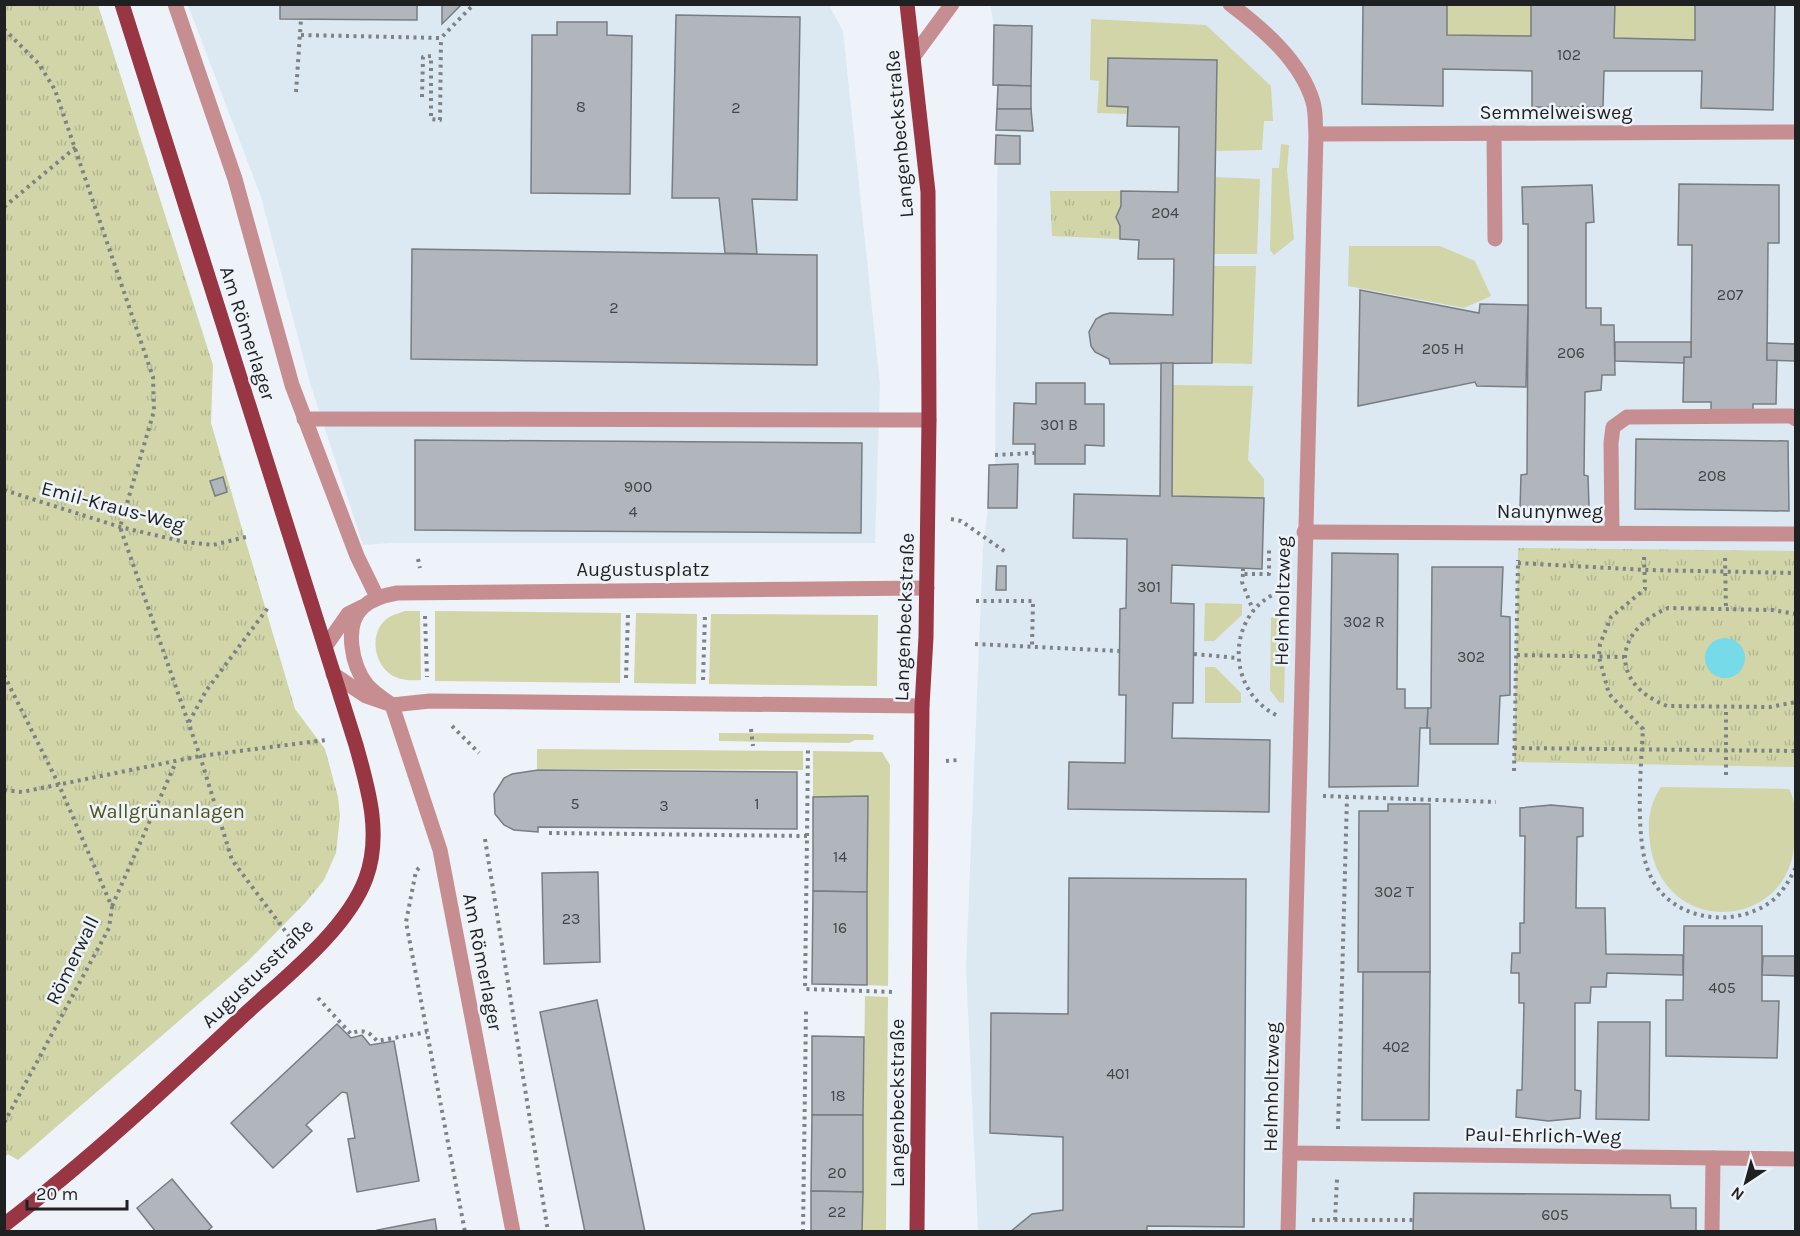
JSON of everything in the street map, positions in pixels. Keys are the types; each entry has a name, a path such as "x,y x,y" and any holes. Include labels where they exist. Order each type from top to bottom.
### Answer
{"main road":[{"name":"Am Römerlager","path":"122,4 333,674"},
{"name":"Langenbeckstraße","path":"907,4 928,192 929,420 927,588 922,706 917,1232"},
{"name":"Augustusstraße","path":"4,1225 131,1120 307,956 343,917 366,879 373,843 371,799 333,674"}],"street":[{"path":"176,4 235,179 292,385 357,556 377,597"},
{"path":"913,57 952,4"},
{"name":"Helmholtzweg","path":"1230,4 1281,49 1301,74 1313,102 1316,134 1288,1225"},
{"name":"Semmelweisweg","path":"1316,134 1796,132"},
{"path":"1494,133 1496,239"},
{"path":"1612,532 1611,443 1613,427 1627,417 1791,416 1796,419"},
{"path":"304,419 929,420"},
{"name":"Naunynweg","path":"1304,532 1796,534"},
{"name":"Augustusplatz","path":"325,647 348,614 377,597 423,591 927,588"},
{"path":"362,607 357,615 353,632 355,660 368,686 392,705"},
{"path":"333,674 366,696 392,705 430,701 922,706"},
{"name":"Am Römerlager","path":"392,705 440,850 513,1232"},
{"name":"Paul-Ehrlich-Weg","path":"1290,1153 1796,1159"},
{"path":"1712,1232 1713,1158"}],"path":[{"path":"422,97 423,57 431,56 431,119 440,120 441,38 474,4"},
{"path":"296,92 301,19"},
{"path":"4,29 39,64 55,90 153,377 154,411 120,527 189,723 232,860 289,936"},
{"path":"301,35 441,38"},
{"path":"4,207 76,147"},
{"path":"996,455 1035,453"},
{"name":"Emil-Kraus-Weg","path":"4,490 120,527 186,542 213,545 250,536"},
{"path":"961,521 1006,553"},
{"path":"1514,771 1518,532"},
{"path":"1640,532 1647,570 1645,589 1616,610 1607,624 1600,644 1599,657 1609,694 1644,729 1642,844 1650,876 1676,906 1707,917 1738,917 1771,902 1780,894 1796,867"},
{"path":"1243,574 1269,574 1269,546"},
{"path":"1518,563 1647,570 1796,573"},
{"path":"1243,568 1242,582 1253,610"},
{"path":"1725,572 1726,609"},
{"path":"1300,723 1283,719 1258,703 1245,685 1238,658 1240,637 1253,610 1268,596 1289,588 1304,587"},
{"path":"976,601 1033,601 1032,648"},
{"path":"189,723 206,691 270,605"},
{"path":"425,606 428,687"},
{"path":"626,689 629,607"},
{"path":"702,690 706,608"},
{"path":"1796,614 1772,610 1668,608 1655,614 1636,628 1629,638 1624,657 1627,673 1634,685 1652,700 1667,706 1770,707 1796,702"},
{"path":"975,644 1119,651"},
{"path":"1194,654 1238,658"},
{"path":"1517,655 1624,657"},
{"name":"Römerwall","path":"4,675 59,785 112,907 109,928 4,1123"},
{"path":"1726,708 1726,775"},
{"path":"449,723 479,753"},
{"path":"4,790 22,792 200,756 326,741"},
{"path":"808,747 805,989 894,992"},
{"path":"1514,748 1796,751"},
{"path":"942,761 958,760"},
{"path":"112,907 177,762"},
{"path":"1298,796 1496,802"},
{"path":"1335,1220 1347,797"},
{"path":"549,833 807,836"},
{"path":"485,839 548,1232"},
{"path":"423,864 416,871 406,922 465,1232"},
{"path":"318,998 351,1034 359,1031 368,1032 377,1041 427,1032"},
{"path":"803,1232 806,1011"},
{"path":"1288,1225 1335,1220 1413,1220"}],"shaded area":[{"path":"188,5 829,5 843,31 880,385 875,543 391,543 363,545 310,383 261,197"},
{"path":"990,5 1795,5 1795,1231 978,1232 966,968 983,548 988,508 1017,508 1018,465 995,465 998,85 993,85 994,25"}],"green space":[{"name":"Wallgrünanlagen","path":"5,5 98,5 213,365 211,423 295,709 325,749 338,797 340,816 336,853 324,880 306,902 247,962 18,1160 8,1154 5,1157"},
{"path":"1447,5 1531,5 1531,36 1447,35"},
{"path":"1615,5 1695,5 1695,40 1614,38"},
{"path":"1091,19 1206,25 1271,86 1273,121 1264,121 1262,150 1215,151 1108,58 1107,106 1128,107 1128,114 1097,113 1099,81 1090,80"},
{"path":"1281,144 1289,145 1287,170 1294,239 1274,255 1270,250 1272,168 1279,168"},
{"path":"1215,177 1260,179 1257,254 1213,254"},
{"path":"1050,191 1121,191 1121,206 1116,217 1120,226 1120,239 1052,236"},
{"path":"1349,246 1440,246 1475,261 1491,296 1464,308 1348,286"},
{"path":"1213,266 1256,266 1252,364 1212,363"},
{"path":"1173,385 1253,386 1248,460 1264,479 1264,498 1172,496"},
{"path":"1518,548 1795,551 1795,767 1514,762"},
{"path":"1205,603 1242,604 1242,615 1214,641 1204,641"},
{"path":"1282,608 1286,608 1284,703 1279,702 1270,690 1271,618"},
{"path":"405,611 420,611 421,680 407,680 392,675 379,661 376,651 378,631 383,623 391,616"},
{"path":"435,611 621,613 620,683 435,681"},
{"path":"636,613 697,614 696,684 634,683"},
{"path":"711,614 878,615 877,686 709,684"},
{"path":"1205,667 1215,667 1241,693 1241,703 1205,703"},
{"path":"719,733 874,735 873,740 855,740 849,743 719,741"},
{"path":"537,749 803,751 803,770 537,769"},
{"path":"813,751 882,752 890,765 888,986 867,985 868,797 813,797"},
{"path":"1661,787 1789,789 1795,809 1794,846 1786,874 1770,895 1748,908 1724,912 1699,908 1676,895 1659,874 1650,843 1650,814"},
{"path":"865,996 888,997 886,1231 862,1232"}],"water":[{"path":"1725,638 1733,639 1739,644 1744,650 1744,666 1739,672 1733,677 1725,678 1717,677 1711,672 1706,666 1705,658 1706,650 1711,644 1717,639"}],"building":[{"path":"280,4 417,4 417,20 280,19"},
{"path":"442,4 462,4 442,24"},
{"path":"1363,4 1447,4 1447,35 1531,36 1531,4 1615,4 1614,38 1695,40 1695,4 1775,4 1773,110 1701,108 1702,71 1604,71 1603,107 1532,107 1532,71 1443,69 1443,106 1362,104"},
{"path":"676,15 800,17 797,200 752,199 757,254 725,253 719,198 672,198"},
{"path":"557,22 607,22 607,35 632,36 630,194 531,193 532,35 557,35"},
{"path":"994,25 1032,26 1031,86 993,85"},
{"path":"1108,58 1217,60 1212,363 1110,364 1109,359 1095,352 1091,346 1089,332 1096,319 1103,315 1110,313 1173,315 1174,259 1138,259 1139,240 1120,239 1120,226 1116,217 1121,206 1121,191 1178,192 1179,127 1127,126 1128,107 1107,106"},
{"path":"998,85 1031,86 1031,109 997,109"},
{"path":"997,109 1031,109 1033,131 996,130"},
{"path":"996,135 1020,136 1020,164 995,164"},
{"path":"1679,184 1779,185 1779,243 1768,243 1767,360 1777,360 1776,404 1753,404 1753,414 1711,413 1711,402 1683,402 1684,357 1691,357 1692,245 1678,245"},
{"path":"1592,185 1594,222 1586,223 1586,308 1601,308 1601,325 1614,325 1615,375 1602,375 1601,390 1585,392 1584,475 1588,476 1589,507 1520,509 1521,475 1527,474 1528,224 1523,224 1522,187"},
{"path":"412,249 817,255 817,365 411,359"},
{"path":"1360,290 1479,313 1480,304 1528,305 1526,387 1477,386 1475,382 1358,406"},
{"path":"1615,342 1691,342 1691,357 1684,357 1684,363 1615,361"},
{"path":"1767,343 1796,344 1796,361 1767,360"},
{"path":"1161,363 1173,363 1172,496 1264,498 1262,569 1172,565 1171,603 1194,604 1193,703 1173,703 1172,738 1270,740 1269,812 1068,809 1069,762 1125,763 1126,695 1119,695 1120,609 1126,608 1127,539 1073,538 1074,494 1160,496"},
{"path":"1036,383 1085,383 1085,404 1104,404 1104,446 1085,445 1085,464 1035,464 1035,444 1013,444 1014,403 1036,404"},
{"path":"1636,439 1788,441 1789,511 1635,509"},
{"path":"415,440 862,443 861,533 415,530"},
{"path":"1018,464 1017,508 988,508 989,465"},
{"path":"223,477 227,492 215,496 210,481"},
{"path":"1332,553 1398,554 1397,689 1405,689 1405,708 1428,708 1427,728 1420,728 1418,786 1329,787"},
{"path":"997,566 1006,566 1006,590 996,590"},
{"path":"1432,567 1503,567 1501,616 1510,617 1510,695 1500,696 1498,744 1430,744 1430,728 1427,728 1428,708 1431,708"},
{"path":"538,770 797,772 797,829 538,827 538,832 514,830 504,825 495,814 494,794 504,778 512,774"},
{"path":"868,796 867,892 813,891 813,797"},
{"path":"1388,804 1430,804 1430,972 1358,972 1359,811 1388,811"},
{"path":"1551,805 1583,808 1583,836 1577,837 1576,908 1605,908 1606,954 1683,955 1683,975 1607,973 1606,987 1591,987 1590,1003 1575,1003 1575,1090 1581,1091 1580,1118 1548,1121 1516,1117 1517,1090 1522,1090 1524,1003 1519,1003 1519,973 1511,973 1512,953 1520,953 1520,923 1524,923 1525,836 1520,836 1520,808"},
{"path":"598,872 600,962 544,964 542,873"},
{"path":"1069,878 1246,879 1244,1227 1147,1226 1147,1232 1010,1232 1032,1214 1063,1210 1063,1137 990,1133 991,1013 1068,1014"},
{"path":"813,891 867,892 867,985 812,984"},
{"path":"1684,926 1762,926 1762,1001 1779,1001 1777,1058 1666,1056 1666,1000 1683,1000"},
{"path":"1763,956 1796,956 1796,976 1762,975"},
{"path":"1363,972 1430,972 1429,1120 1362,1120"},
{"path":"597,1000 645,1232 585,1232 540,1012"},
{"path":"1598,1022 1650,1022 1649,1120 1596,1119"},
{"path":"337,1024 351,1038 362,1035 370,1045 394,1041 419,1181 357,1192 348,1139 355,1138 347,1093 342,1092 306,1125 312,1131 273,1168 231,1123"},
{"path":"812,1036 864,1037 863,1115 812,1115"},
{"path":"812,1115 863,1115 863,1192 811,1191"},
{"path":"172,1179 212,1227 206,1232 156,1232 137,1208"},
{"path":"811,1191 863,1192 862,1232 811,1232"},
{"path":"1414,1193 1670,1195 1671,1208 1696,1208 1696,1232 1413,1232"},
{"path":"435,1219 437,1232 377,1232 377,1230"}]}
